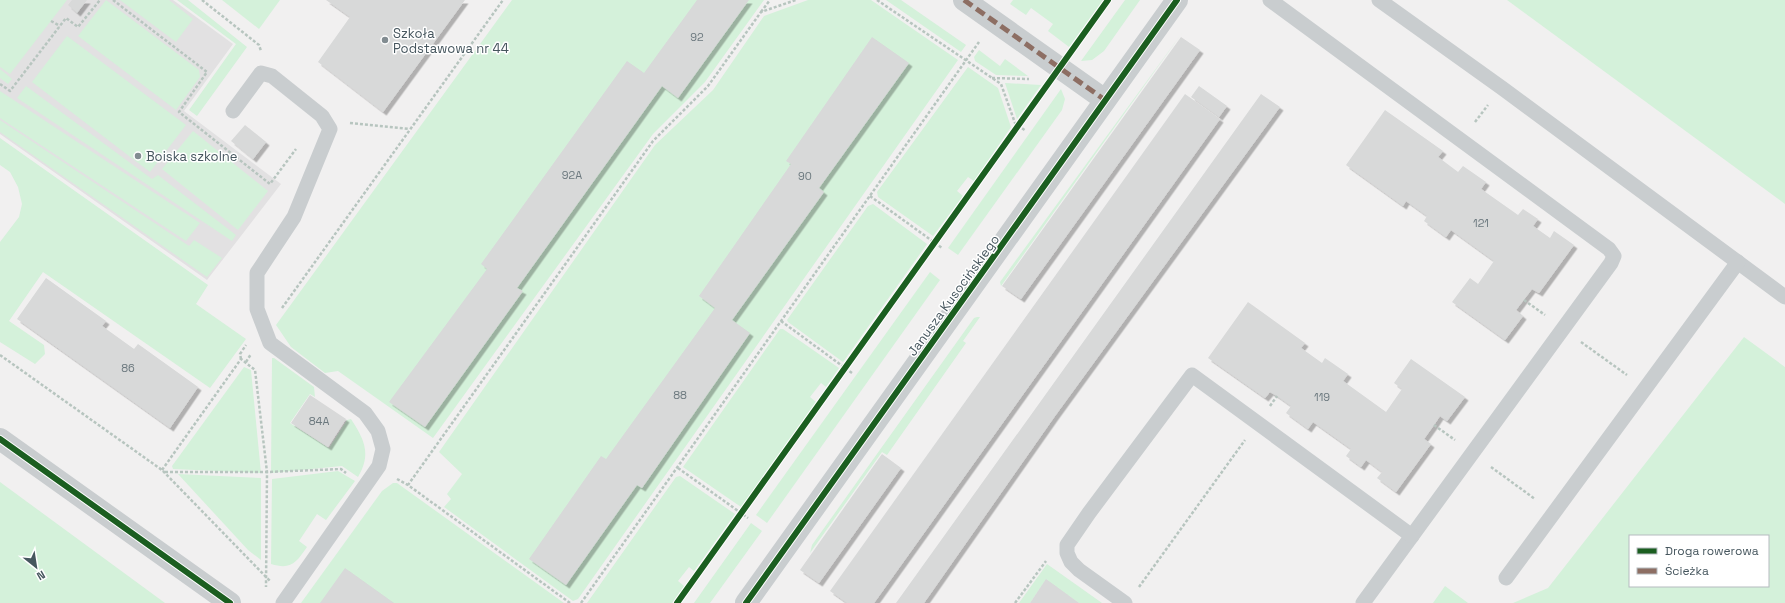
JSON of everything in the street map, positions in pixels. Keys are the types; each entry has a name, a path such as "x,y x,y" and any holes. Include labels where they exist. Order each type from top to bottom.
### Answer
{"street":[{"path":"964,0 994,22 1054,76 1105,100"},
{"name":"Janusza Kusocińskiego","path":"746,603 1177,0"},
{"path":"0,439 230,603"}],"lane":[{"path":"1270,0 1609,248 1614,256 1611,263 1363,603"},
{"path":"1379,0 1502,88 1785,297"},
{"path":"233,111 261,73 272,76 322,116 330,129 294,217 257,273 257,309 270,343 366,413 378,430 383,449 379,466 284,602"},
{"path":"1506,578 1644,388 1738,262"},
{"path":"1125,603 1079,570 1071,562 1067,553 1067,545 1089,513 1192,375 1412,536"}],"path":[{"path":"0,84 10,91 66,18 78,27 100,0"},
{"path":"202,0 259,45 272,76"},
{"path":"265,332 409,129 503,0"},
{"path":"570,603 408,485 653,141 708,86 770,0"},
{"path":"761,12 796,0"},
{"path":"877,0 1001,84 1015,123 1026,131"},
{"path":"51,21 60,26"},
{"path":"581,603 994,22"},
{"path":"992,78 1044,80 1054,76"},
{"path":"1014,132 1023,120"},
{"path":"326,122 376,124 409,129"},
{"path":"870,196 942,248"},
{"path":"930,249 939,237"},
{"path":"1524,300 1644,388"},
{"path":"781,321 852,373"},
{"path":"0,355 163,471 266,575 284,602"},
{"path":"163,471 241,359 255,370 267,472 266,589"},
{"path":"840,374 850,362"},
{"path":"1136,591 1277,396"},
{"path":"1434,425 1554,512"},
{"path":"678,468 748,518"},
{"path":"163,471 267,472 341,469"},
{"path":"737,520 746,507"},
{"path":"1015,603 1047,559 1067,553"}],"shaded area":[{"name":"Boiska szkolne","path":"0,0 173,0 233,44 184,111 281,184 207,280 0,134"}],"green space":[{"path":"0,0 67,0 10,74 0,67"},
{"path":"106,0 199,70 200,77 176,110 78,36"},
{"path":"120,0 169,0 193,19 176,42"},
{"path":"177,0 188,0 247,47 197,116 189,110 236,44"},
{"path":"222,0 280,0 259,29"},
{"path":"512,0 764,0 705,82 653,134 433,438 338,371 325,373 291,347 276,325"},
{"path":"808,0 871,0 958,60 578,599 573,601 444,507 451,499 447,494 462,474 439,452 655,145 713,90 764,16"},
{"path":"886,0 901,0 966,45 961,52"},
{"path":"1013,0 1103,0 1069,47 1048,31 1053,24 1031,8 1026,15 1010,4"},
{"path":"1125,0 1140,0 1104,51 1092,60 1081,61"},
{"path":"1507,0 1785,0 1785,204"},
{"path":"1182,33 1001,286 1000,282"},
{"path":"67,36 186,125 150,172 32,82"},
{"path":"979,50 1000,66 1005,59 1028,76 996,75 975,61 974,57"},
{"path":"968,67 998,88 1011,127 974,181 968,177 957,191 963,196 933,236 878,197 877,192"},
{"path":"0,69 12,79 8,84 0,78"},
{"path":"1005,83 1041,85 1017,119"},
{"path":"26,86 152,179 158,175 236,235 232,241 17,98"},
{"path":"1061,89 1065,99 1062,110 958,255 948,248"},
{"path":"0,91 200,223 186,241 0,118"},
{"path":"0,120 189,246 194,240 222,258 207,277 0,132"},
{"path":"193,131 268,191 238,230 162,169"},
{"path":"0,138 208,285 196,304 246,339 210,388 43,272 9,321 44,345 45,354 35,364 0,342 0,242 19,217 22,204 18,187 10,172 0,165"},
{"path":"873,204 927,244 843,362 787,320 868,206"},
{"path":"930,272 940,280 767,523 756,515"},
{"path":"980,317 963,341 966,343 887,455 882,452 810,553 812,545 974,318"},
{"path":"780,329 783,329 839,368 826,387 821,383 810,397 816,402 741,507 683,467"},
{"path":"1744,337 1785,367 1785,603 1513,603 1548,588"},
{"path":"272,358 314,387 315,397 310,394 290,423 329,448 347,420 351,419 360,433 365,447 365,461 358,477 342,466 271,473"},
{"path":"244,367 251,370 261,473 173,469 172,466"},
{"path":"338,471 355,481 326,520 317,514 299,541 307,547 296,561 292,564 284,566 271,564 272,479"},
{"path":"178,474 261,478 261,560 248,550"},
{"path":"680,476 735,514 694,571 689,567 678,581 684,586 672,603 587,603 676,477"},
{"path":"0,482 165,603 0,603"},
{"path":"393,483 397,483 564,603 301,603 382,491"},
{"path":"751,523 762,531 710,603 694,603"},
{"path":"1047,564 1102,603 1079,603 1046,580 1030,603 1019,603"},
{"path":"1445,586 1468,603 1433,603"}],"building":[{"path":"72,0 87,0 77,13 68,5"},
{"name":"Szkoła Podstawowa nr 44","path":"326,0 465,0 383,112 318,62 350,17"},
{"path":"697,0 749,0 678,98 662,86 517,288 523,291 425,427 389,402 487,269 481,264 627,61 644,73"},
{"path":"872,37 909,63 819,188 824,192 732,320 750,333 642,488 637,485 566,585 529,559 601,456 606,459 715,308 699,296 791,164 786,161"},
{"path":"1181,37 1200,50 1021,299 1002,286"},
{"path":"1199,86 1227,106 1219,117 1191,97"},
{"path":"1185,94 1220,119 874,603 847,603 830,591"},
{"path":"1261,94 1280,107 1055,416 924,603 896,603"},
{"path":"1385,110 1443,151 1438,157 1458,172 1463,166 1486,182 1481,189 1518,215 1523,209 1538,219 1533,226 1550,238 1554,231 1574,245 1539,293 1532,289 1516,310 1523,316 1505,340 1452,302 1470,278 1478,284 1494,261 1451,230 1446,237 1424,221 1427,216 1406,201 1403,206 1346,165"},
{"path":"245,125 266,142 253,159 231,141"},
{"path":"46,278 106,321 102,326 134,349 138,344 198,387 170,428 17,319"},
{"path":"1248,302 1305,343 1301,348 1322,363 1325,358 1348,374 1343,381 1386,412 1402,389 1394,383 1411,359 1465,397 1447,421 1440,416 1424,439 1431,444 1396,492 1377,478 1382,472 1366,460 1361,467 1346,456 1351,449 1313,422 1308,429 1286,413 1291,406 1277,396 1270,392 1265,398 1208,358"},
{"path":"310,395 346,419 328,447 291,423"},
{"path":"882,454 901,468 819,583 800,570"},
{"path":"345,568 394,603 320,603"},
{"path":"1046,579 1079,603 1030,603"}],"marked path":[{"path":"964,0 1105,100"}],"cycle path":[{"path":"677,603 1108,0"},
{"path":"746,603 1177,0"},
{"path":"0,439 230,603"}],"place":[{"name":"Szkoła Podstawowa nr 44","path":"385,40"},
{"name":"Boiska szkolne","path":"138,156"}]}
